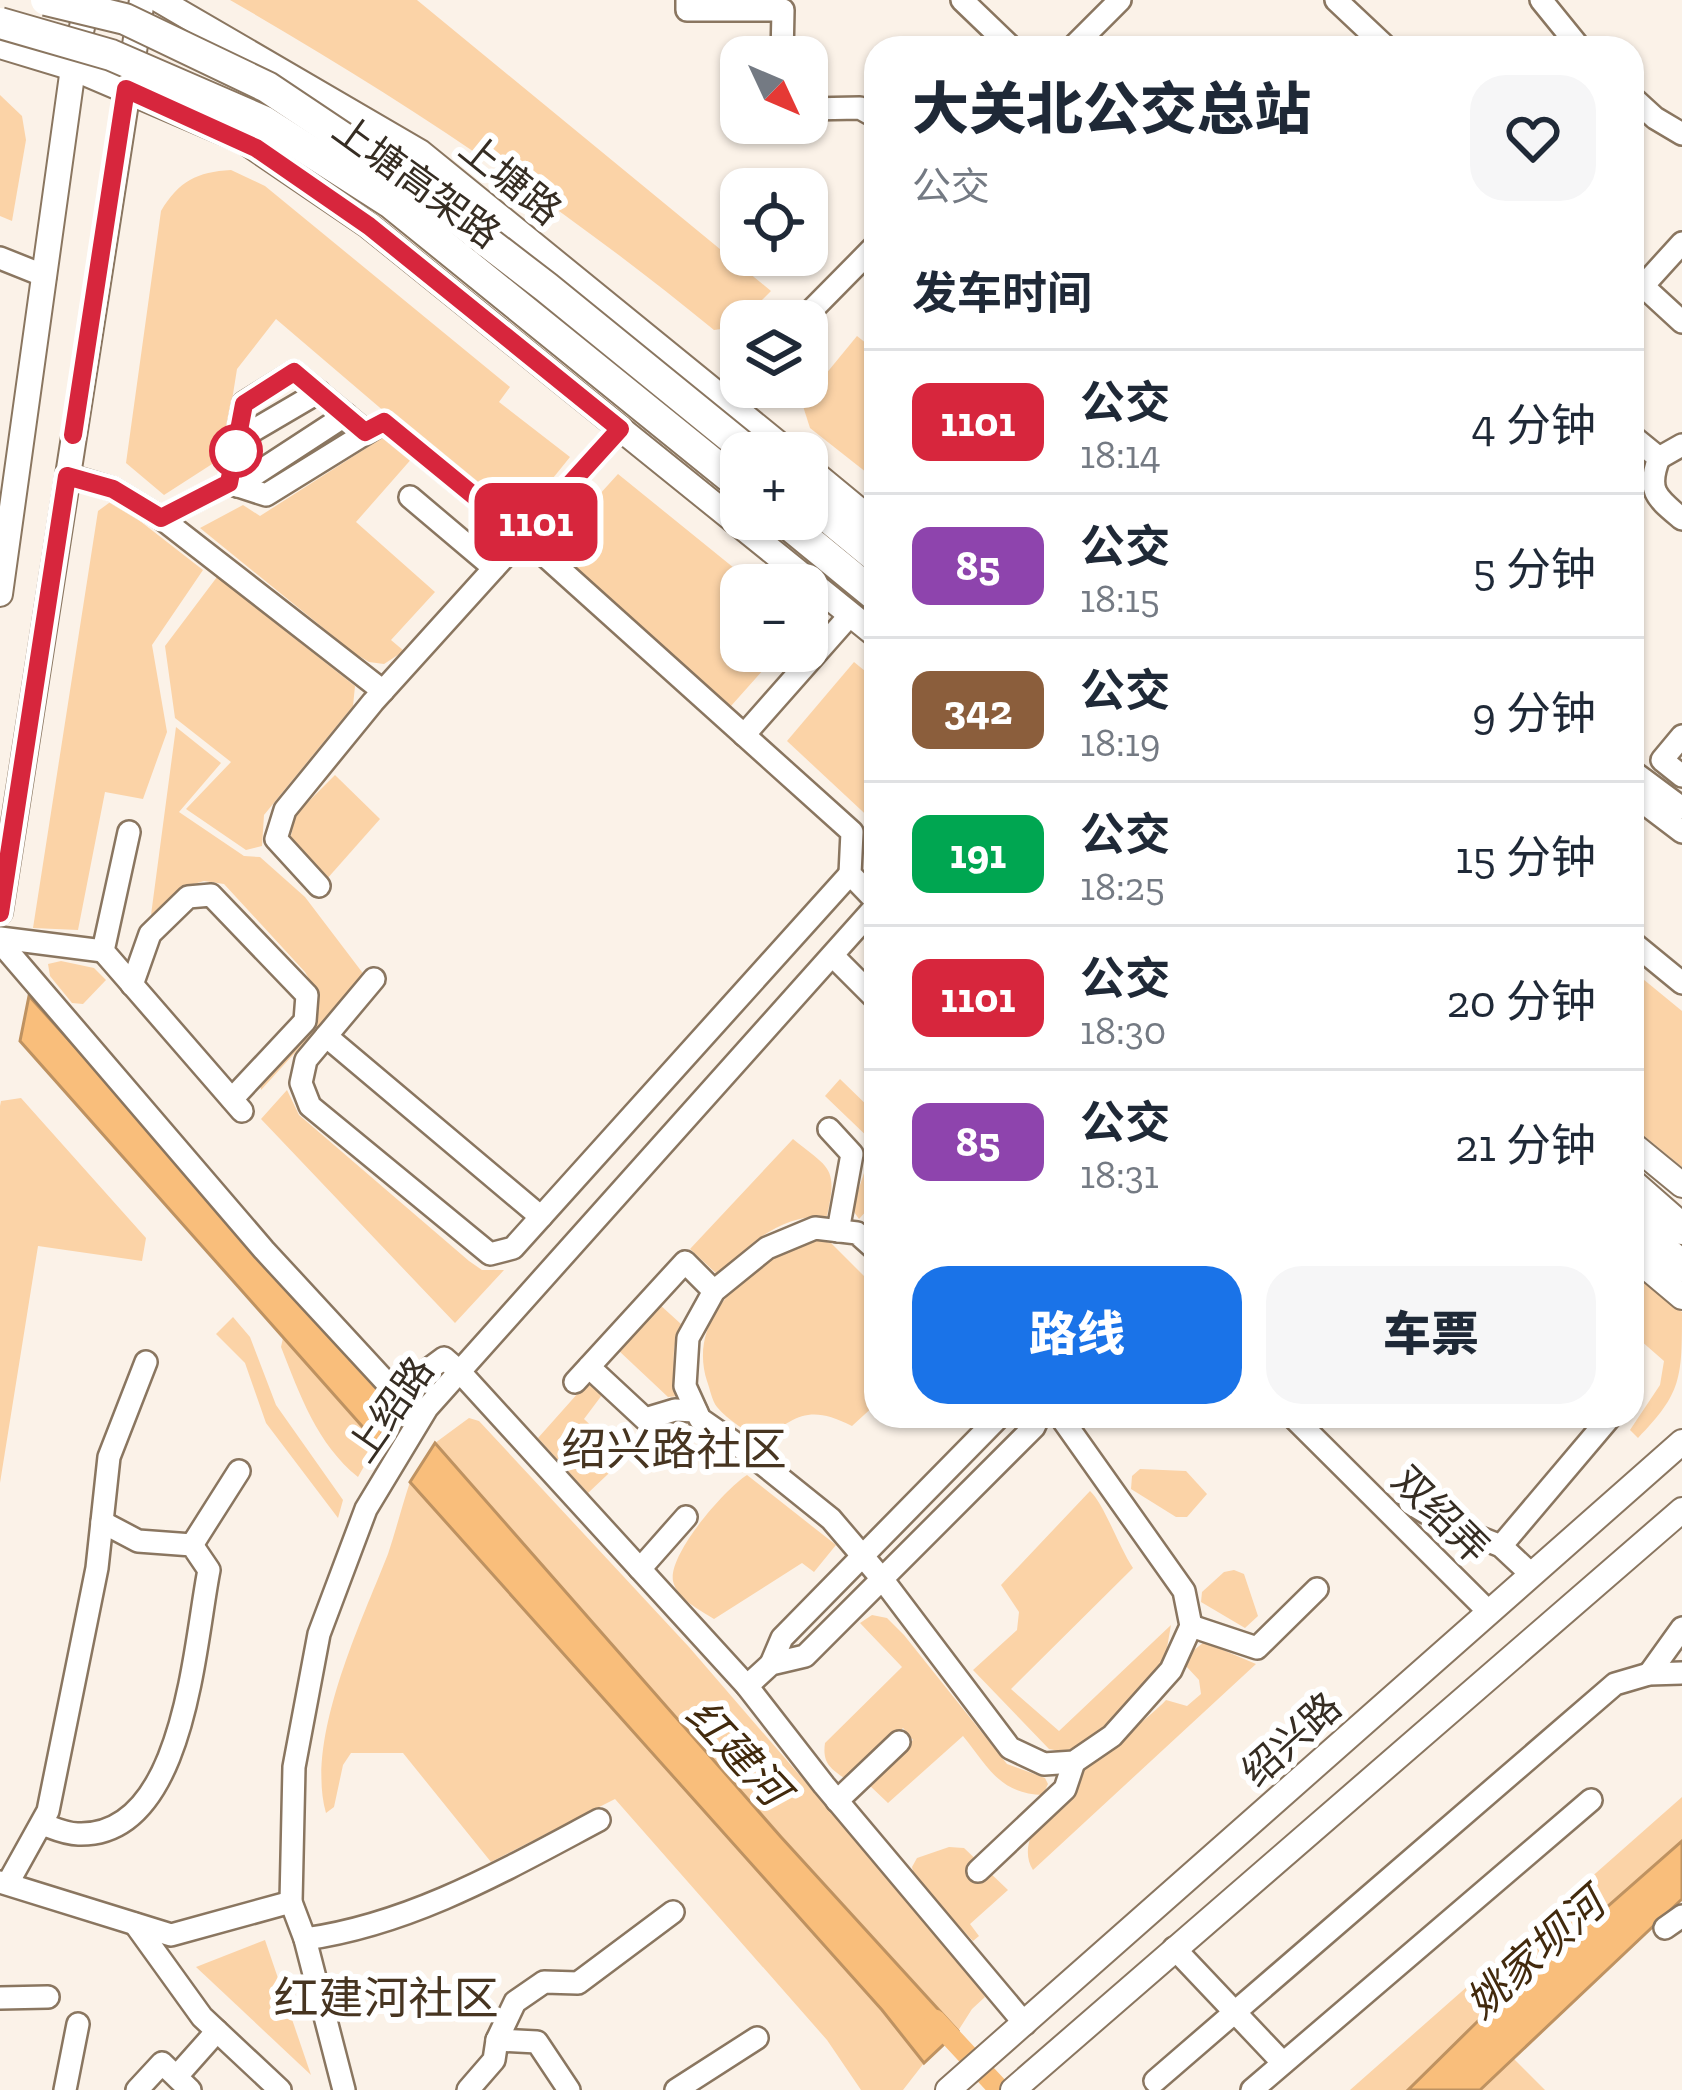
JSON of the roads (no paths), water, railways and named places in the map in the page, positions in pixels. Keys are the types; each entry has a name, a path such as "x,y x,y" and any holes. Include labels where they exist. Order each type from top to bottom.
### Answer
{"highway":[{"name":"上塘高架路","path":"46,0 124,19 267,87 412,184 546,286 723,432"},
{"name":"上塘高架路","path":"0,23 111,55 263,122 391,202 720,469"},
{"path":"828,517 864,547"},
{"path":"802,540 863,605"},
{"path":"1644,1196 1682,1229"},
{"path":"1644,1233 1682,1266"}],"main road":[{"path":"0,594 6,512 73,68 88,0"},
{"path":"0,912 142,0"},
{"name":"上塘路","path":"159,0 420,152 720,380"},
{"path":"0,46 126,89 256,148 369,226 620,429 863,605"},
{"name":"上塘路","path":"749,408 771,432"},
{"path":"828,482 864,509"},
{"path":"1644,1154 1682,1184"},
{"path":"1644,1265 1682,1297"},
{"name":"绍兴路","path":"957,2082 1682,1442"},
{"name":"绍兴路","path":"1015,2089 1682,1510"}],"street":[{"path":"687,0 687,10 783,10 782,36"},
{"path":"962,0 1000,36"},
{"path":"1084,36 1120,0"},
{"path":"1336,0 1375,36"},
{"path":"1541,0 1570,36"},
{"path":"1644,108 1680,129"},
{"path":"828,109 864,110"},
{"path":"1644,279 1682,243"},
{"path":"822,300 864,257"},
{"path":"0,258 45,276"},
{"path":"1644,292 1682,322"},
{"path":"233,484 244,404 294,372 365,432"},
{"path":"161,518 233,484 346,416"},
{"path":"233,484 266,495 384,422 523,536 852,832 850,874 513,1248 490,1254 476,1246 310,1106 301,1083 306,1060 374,979"},
{"path":"319,886 276,839 285,810 382,691 620,429"},
{"path":"1682,445 1659,458 1652,477 1658,499 1682,518"},
{"path":"1644,446 1659,458"},
{"path":"67,476 113,489 161,518 382,691"},
{"path":"410,497 494,568"},
{"path":"744,735 863,605"},
{"path":"1682,736 1662,760 1682,776"},
{"path":"1644,784 1681,822"},
{"path":"1644,801 1681,822"},
{"path":"103,951 128,832"},
{"path":"850,874 864,890"},
{"path":"0,940 103,951 132,985 237,1105 305,1021 308,995 211,895 188,897 150,934 132,985"},
{"name":"上绍路","path":"344,2090 291,1902 294,1767 319,1634 366,1508 427,1408 864,918"},
{"path":"0,940 263,1250 385,1381 402,1389 444,1358 460,1372 746,1686 1025,2024"},
{"path":"1644,952 1682,983"},
{"path":"833,956 864,987"},
{"path":"326,1036 542,1217"},
{"path":"829,1129 852,1154 838,1231"},
{"path":"864,1240 856,1233 815,1228 767,1247 714,1292 688,1338 685,1386 700,1419 831,1519 1010,1748 1044,1764 1074,1762 1112,1736 1171,1670 1191,1627 1184,1591 1069,1428"},
{"path":"696,1412 675,1410 645,1419 582,1375 685,1262 714,1292"},
{"path":"146,1362 109,1457 98,1568 48,1811 4,1883 171,1935 291,1902"},
{"path":"746,1686 771,1664 782,1638 988,1428"},
{"path":"771,1664 805,1656 1033,1428"},
{"name":"双绍弄","path":"1304,1428 1488,1612"},
{"path":"1502,1546 1601,1428"},
{"path":"192,1545 239,1472"},
{"path":"1409,1503 1445,1524 1502,1546 1531,1574"},
{"path":"640,1569 686,1517"},
{"path":"102,1522 138,1541 192,1545"},
{"path":"42,1824 74,1834 102,1832 143,1807 177,1743 209,1570 192,1545"},
{"path":"1191,1627 1257,1648 1317,1589"},
{"path":"1649,1674 1682,1628"},
{"path":"1155,2081 1615,1684 1649,1674 1682,1673"},
{"path":"837,1801 898,1742"},
{"path":"978,1871 1065,1789 1074,1762"},
{"path":"1252,2090 1591,1800"},
{"path":"305,1939 349,1932 445,1900 599,1820"},
{"path":"468,2090 494,2060 497,2040 514,2002 544,1982 578,1983 673,1912"},
{"path":"135,1924 202,2017 280,2090"},
{"path":"1174,1948 1283,2063"},
{"path":"0,1998 48,1997"},
{"path":"65,2090 78,2024"},
{"path":"137,2090 162,2063 183,2083 217,2031"},
{"path":"676,2090 757,2038"},
{"path":"497,2040 537,2042 569,2090"}],"waterway":[{"name":"红建河","path":"935,2020 1000,2090"}],"district":[{"name":"绍兴路社区","path":"674,1449"},
{"name":"红建河社区","path":"386,1998"}],"water label":[{"name":"姚家坝河","path":"1535,1953"}]}
